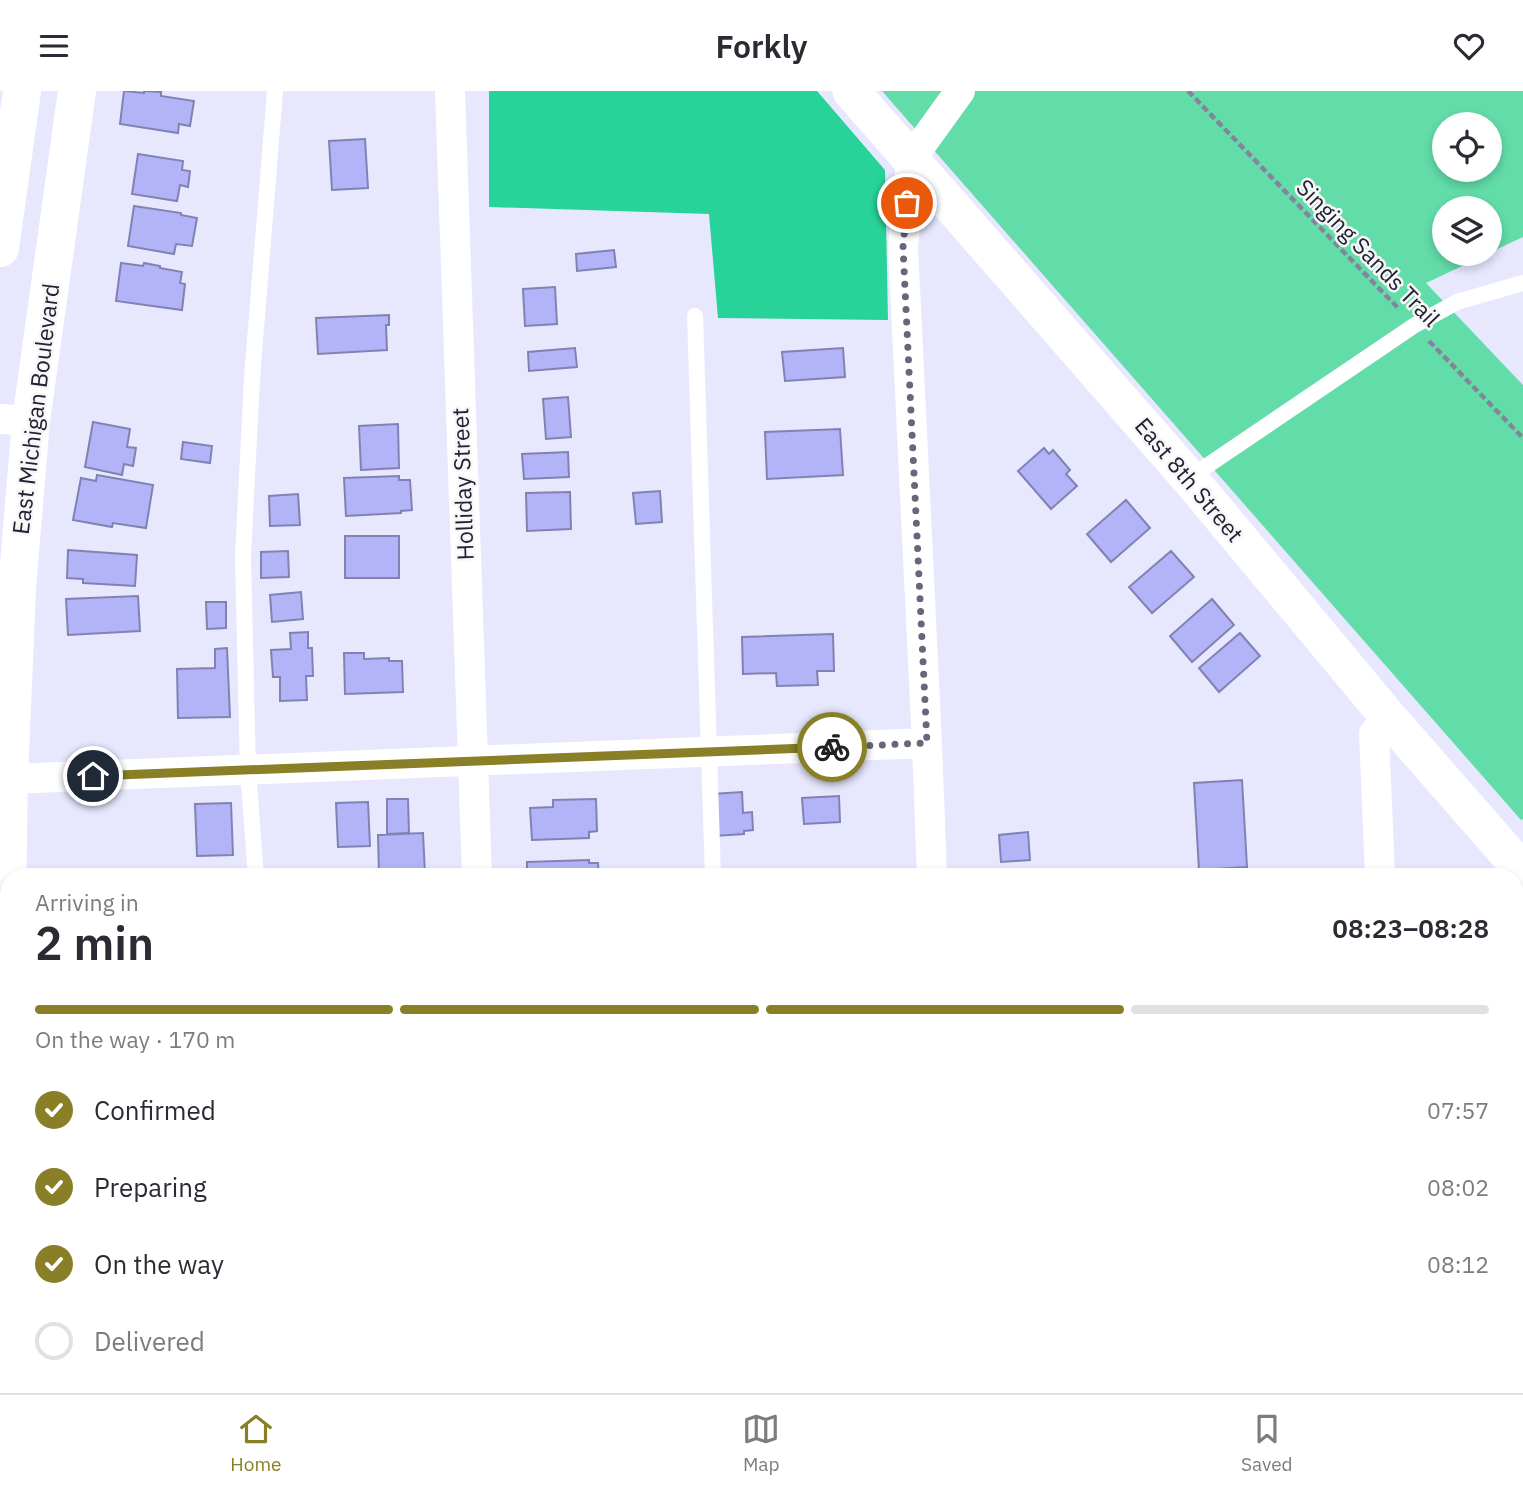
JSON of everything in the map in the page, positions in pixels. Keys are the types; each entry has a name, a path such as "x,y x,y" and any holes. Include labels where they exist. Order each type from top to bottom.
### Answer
{"main road":[{"path":"0,248 22,91"},
{"name":"East Michigan Boulevard","path":"8,868 17,588 16,420 77,91"}],"street":[{"name":"Holliday Street","path":"450,91 477,868"},
{"name":"East 8th Street","path":"851,91 1189,478 1389,718 1520,868"},
{"path":"932,868 903,247 911,159 960,91"},
{"path":"1380,868 1374,733 1389,718"},
{"path":"9,779 927,743"}],"lane":[{"path":"255,868 248,769 243,557 252,378 275,91"},
{"path":"1189,478 1415,325 1457,302 1523,283"},
{"path":"695,316 713,868"}],"path":[{"name":"Singing Sands Trail","path":"1188,91 1523,438"}],"green space":[{"path":"489,91 817,91 885,170 888,320 718,318 709,214 489,207"},
{"path":"882,91 1523,91 1523,237 1502,247 1502,196 1432,196 1432,266 1462,266 1426,283 1523,385 1521,820"}],"building":[{"path":"124,91 161,92 161,96 194,101 190,126 179,124 178,133 120,124"},
{"path":"365,139 368,188 332,190 329,141"},
{"path":"138,154 183,161 182,170 190,171 188,187 180,185 177,201 132,194"},
{"path":"134,206 197,218 192,246 176,244 174,254 128,246"},
{"path":"614,250 616,267 577,271 576,254"},
{"path":"121,263 143,266 144,263 182,272 180,283 185,284 182,310 116,301"},
{"path":"555,287 557,324 525,326 523,289"},
{"path":"389,315 389,325 386,325 387,350 318,354 316,318"},
{"path":"575,348 577,367 529,371 528,352"},
{"path":"843,348 845,377 785,381 782,352"},
{"path":"568,397 571,437 546,439 543,399"},
{"path":"93,422 130,429 127,447 136,448 133,466 124,464 122,475 85,467"},
{"path":"398,424 399,468 361,470 359,426"},
{"path":"840,429 843,475 767,479 765,432"},
{"path":"183,442 212,446 210,463 181,459"},
{"path":"1044,448 1049,454 1053,450 1070,470 1066,474 1077,486 1051,509 1018,471"},
{"path":"568,452 569,477 524,479 522,454"},
{"path":"97,475 153,485 146,528 113,523 112,527 73,520 81,478 96,481"},
{"path":"399,476 399,480 410,480 412,510 346,516 344,478"},
{"path":"660,491 662,522 636,524 633,493"},
{"path":"570,492 571,529 527,531 526,493"},
{"path":"298,494 300,525 270,526 269,496"},
{"path":"1126,500 1150,528 1111,562 1087,534"},
{"path":"345,536 399,536 399,578 345,578"},
{"path":"68,550 137,555 135,586 83,583 83,579 67,578"},
{"path":"288,551 289,577 261,578 261,552"},
{"path":"1171,551 1194,577 1152,613 1129,587"},
{"path":"301,592 303,619 272,622 270,595"},
{"path":"138,596 140,631 68,635 66,599"},
{"path":"1212,599 1234,625 1192,662 1170,636"},
{"path":"206,602 226,602 226,628 207,629"},
{"path":"308,632 308,648 312,648 313,676 306,676 307,700 280,701 280,677 273,677 271,650 291,649 290,633"},
{"path":"1240,633 1260,656 1219,692 1199,668"},
{"path":"833,634 834,671 817,671 818,685 777,686 776,673 743,674 742,637"},
{"path":"227,648 230,717 178,718 177,669 215,668 215,649"},
{"path":"344,653 364,653 364,659 389,658 389,661 402,661 403,692 345,694"},
{"path":"1242,780 1247,867 1199,868 1194,783"},
{"path":"742,792 743,813 752,812 753,830 744,831 744,834 714,836 712,794"},
{"path":"839,796 840,822 804,824 802,798"},
{"path":"387,799 408,799 409,833 387,834"},
{"path":"596,799 597,831 589,832 589,838 532,840 530,808 553,807 553,800"},
{"path":"368,802 370,846 338,847 336,803"},
{"path":"231,803 233,855 197,856 195,804"},
{"path":"1028,832 1030,860 1001,862 999,835"},
{"path":"423,833 425,868 379,868 378,835"},
{"path":"589,860 589,863 598,863 598,868 527,868 527,862"}],"way so far":[{"path":"832,747 927,743 903,247 907,203"}],"route":[{"path":"93,776 832,747"}]}
